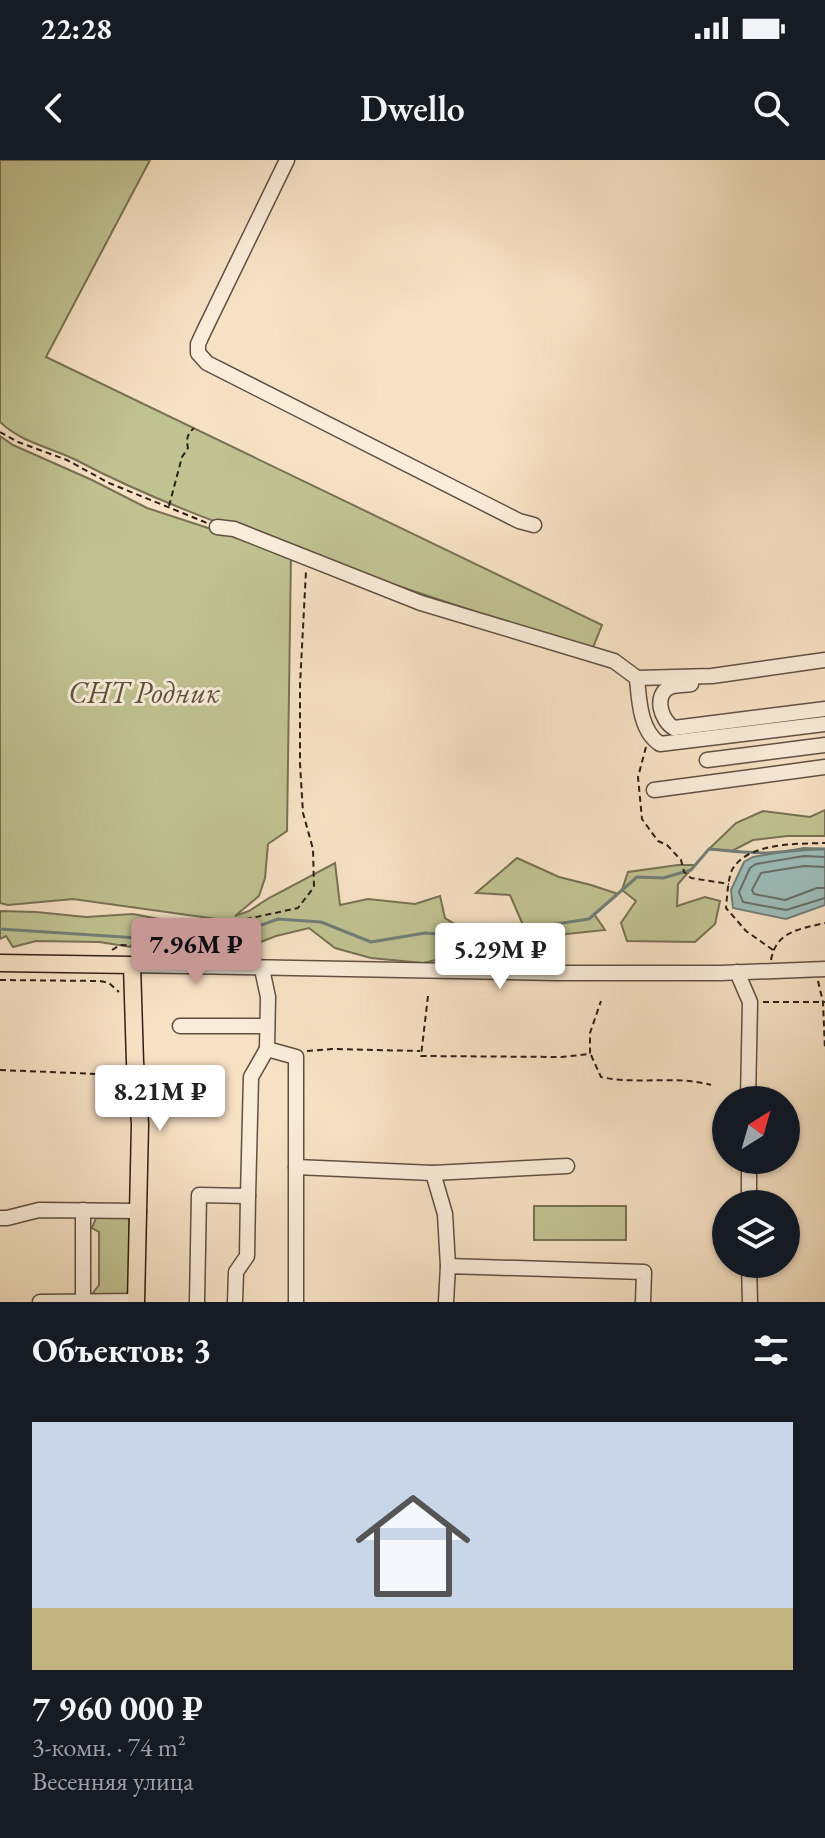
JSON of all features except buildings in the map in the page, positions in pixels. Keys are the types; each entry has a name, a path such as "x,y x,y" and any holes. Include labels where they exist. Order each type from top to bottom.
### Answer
{"main road":[{"path":"0,963 132,965 140,1124 136,1302"}],"street":[{"path":"287,160 198,344 198,353 207,363 519,521 534,525"},
{"path":"217,527 234,529 421,603 614,661 637,678 712,676 825,660"},
{"path":"712,676 664,692 660,701 667,724 674,728 825,709"},
{"path":"637,678 647,731 660,744 825,724"},
{"path":"707,760 825,745"},
{"path":"654,790 825,767"},
{"path":"132,965 557,973 820,969"},
{"path":"235,1302 236,1272 247,1256 251,1077 267,1049 268,997 262,969"},
{"path":"737,972 750,1002 754,1076 752,1086"},
{"path":"180,1026 267,1026"},
{"path":"267,1049 296,1057 296,1302"},
{"path":"296,1167 433,1173 567,1166"},
{"path":"433,1173 445,1214 448,1266 446,1302"},
{"path":"197,1302 199,1195 248,1196"},
{"path":"0,1218 39,1210 139,1211"},
{"path":"83,1210 83,1302"},
{"path":"448,1266 644,1272 643,1302"},
{"path":"749,1278 750,1302"},
{"path":"39,1302 136,1302"}],"path":[{"path":"169,507 182,457 188,448 188,433 194,428"},
{"path":"0,432 67,460 109,483 217,527"},
{"path":"109,953 120,945 163,946 205,936 233,922 298,908 314,887 313,849 303,813 300,764 300,685 307,558"},
{"path":"647,731 646,751 638,777 642,819 658,841 667,845 681,860 684,872 691,878 729,884"},
{"path":"773,950 746,931 726,908 731,871 753,853 783,844 825,843"},
{"path":"769,970 773,950 789,932 825,923"},
{"path":"820,969 825,1050"},
{"path":"0,980 100,981 109,983 121,994"},
{"path":"428,996 421,1056 561,1057 590,1054"},
{"path":"601,1001 590,1033 590,1054 601,1077 620,1081 677,1080 711,1085"},
{"path":"750,1002 824,1002"},
{"path":"305,1051 421,1051"},
{"path":"0,1070 136,1075"}],"green space":[{"path":"0,160 150,160 46,357 602,625 592,650 216,522 27,440 0,422"},
{"name":"СНТ Родник","path":"0,436 147,508 291,555 287,831 268,844 265,878 259,896 235,916 335,863 340,905 368,899 415,904 440,896 445,918 466,931 523,925 510,895 476,893 517,858 559,877 618,894 594,914 605,930 557,935 515,948 467,953 423,963 371,958 335,948 309,928 276,936 233,953 171,953 99,942 36,941 13,947 6,936 0,939 0,911 86,917 133,914 213,925 224,920 73,899 8,905 0,903"},
{"path":"825,810 825,836 753,840 732,851 709,849 736,823 763,811 810,817"},
{"path":"695,865 678,884 677,906 705,897 720,901 715,924 695,942 627,941 621,923 636,901 622,890 628,872"},
{"path":"534,1206 626,1206 626,1240 534,1240"},
{"path":"96,1218 129,1218 130,1298 89,1298 99,1285 99,1232 92,1228"}],"water":[{"path":"804,848 825,849 825,905 786,919 733,908 731,890 744,862 753,857"}],"waterway":[{"path":"0,929 154,939 245,931 278,919 321,922 371,942 425,933 477,937 514,935 589,919 637,877 663,878 691,870 709,849 767,853 825,849"}]}
